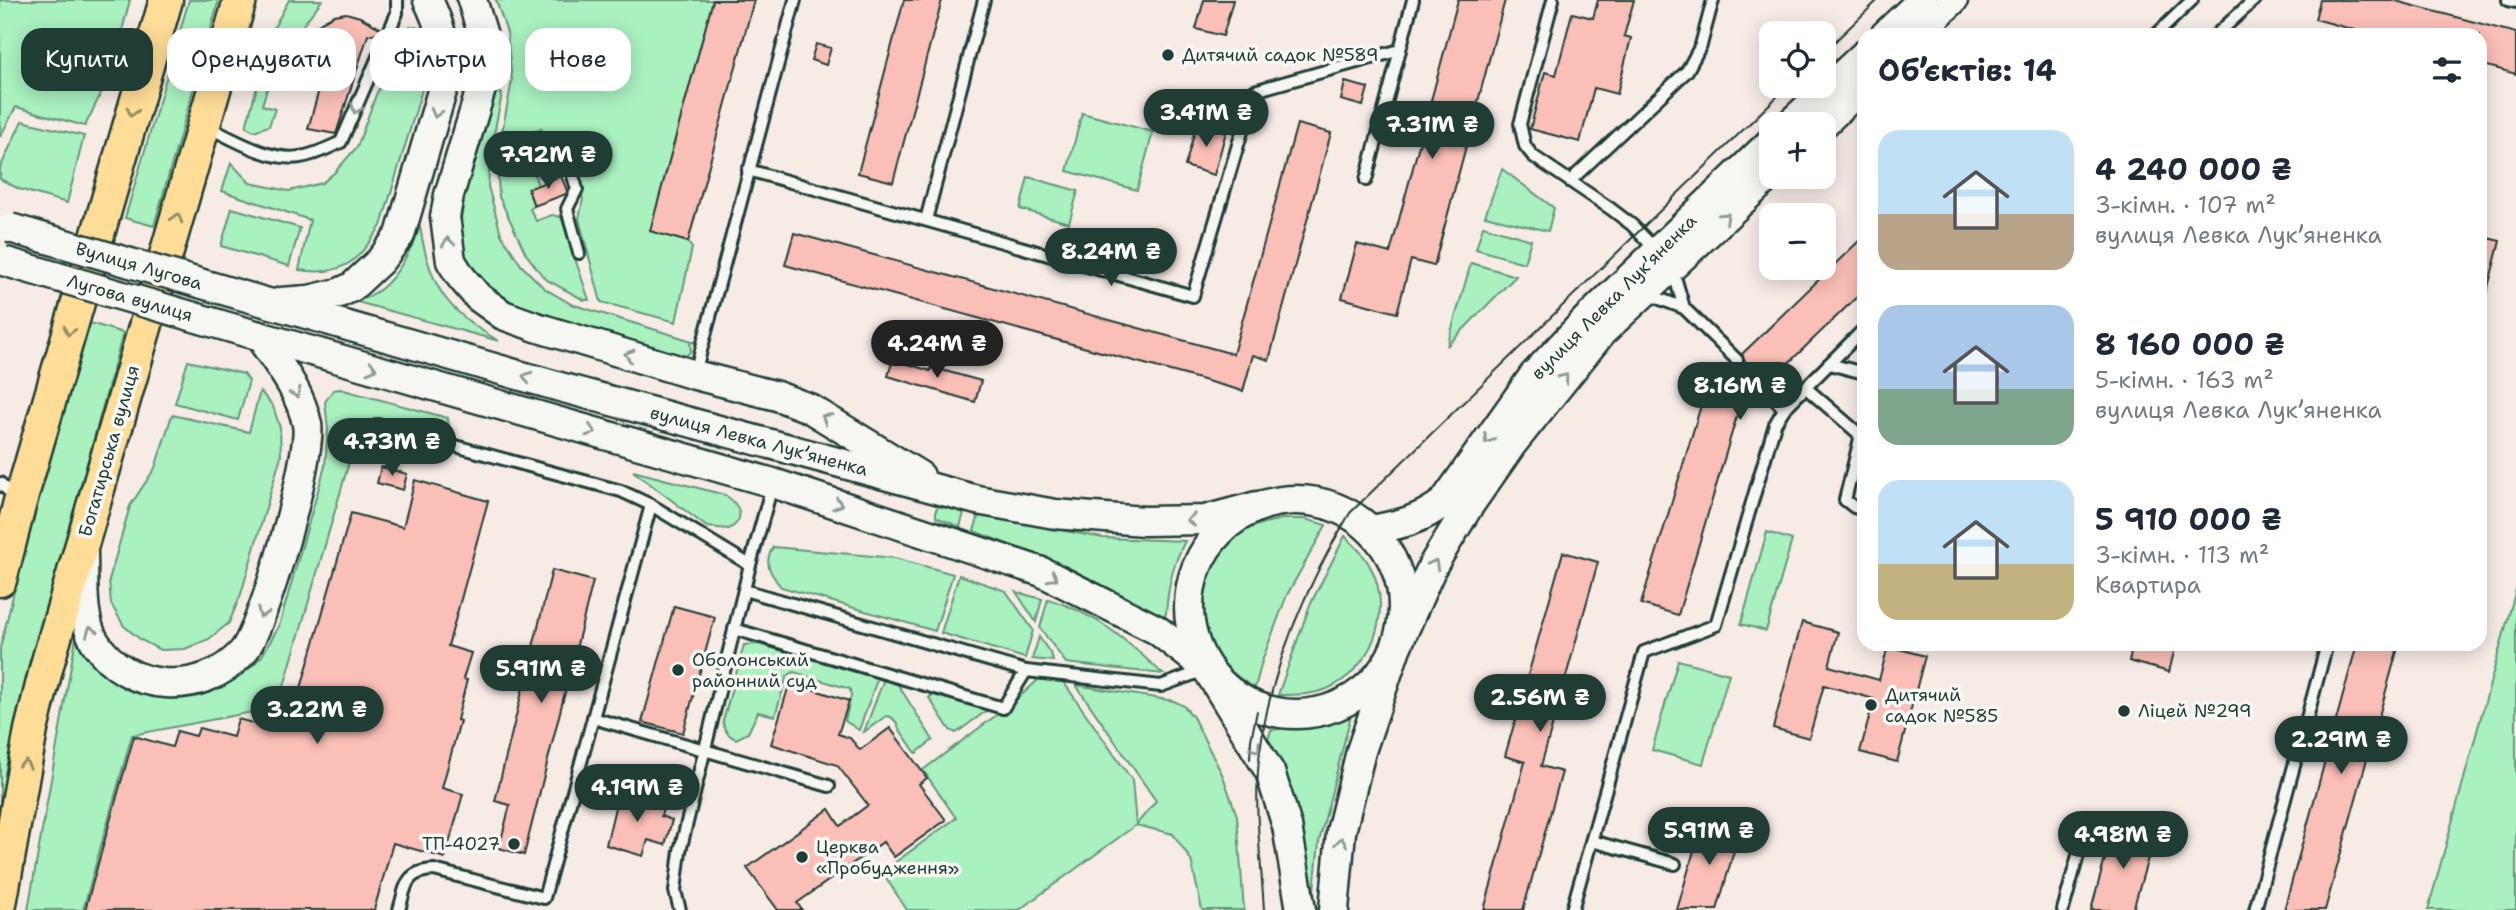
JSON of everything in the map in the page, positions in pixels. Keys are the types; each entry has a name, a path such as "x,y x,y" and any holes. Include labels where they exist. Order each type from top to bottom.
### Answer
{"main road":[{"path":"1,576 10,492 166,0"},
{"path":"268,303 309,300 352,287 380,261 400,235 445,81 446,54 440,25 428,0"},
{"path":"472,0 482,32 481,89 449,195 445,217 451,261 478,297 503,315 539,328 695,375 777,396 809,408 947,492"},
{"path":"1892,28 1922,0"},
{"path":"1923,28 1953,0"},
{"name":"Богатирська вулиця","path":"0,904 31,730 47,665 241,1"},
{"path":"1803,112 1857,62"},
{"path":"1836,112 1857,92"},
{"name":"вулиця Левка Лукʼяненка","path":"1396,648 1433,565 1468,507 1512,444 1602,332 1644,293 1665,259 1759,155"},
{"name":"вулиця Левка Лукʼяненка","path":"1371,530 1405,524 1428,515 1444,502 1534,375 1585,321 1759,184"},
{"name":"Вулиця Лугова","path":"4,225 268,303"},
{"name":"Лугова вулиця","path":"1,261 259,336"},
{"name":"вулиця Левка Лукʼяненка","path":"268,303 587,394 947,492 1055,514 1144,521 1205,520 1257,506"},
{"path":"83,542 86,618 94,642 121,669 145,681 171,684 208,678 244,652 268,600 305,458 307,428 299,396 259,336"},
{"name":"вулиця Левка Лукʼяненка","path":"259,336 773,483 1042,572 1157,631 1208,669"},
{"path":"1301,910 1287,826 1270,772 1193,639 1188,607 1193,575 1207,546 1214,538 1229,522 1257,506 1285,500 1314,501 1342,509 1371,530 1391,555 1402,585 1404,617 1360,751 1342,832 1334,910"},
{"path":"1208,669 1230,692 1258,708 1298,715 1329,710 1357,696 1380,675 1396,648"}],"lane":[{"path":"204,125 240,144 270,154 297,158 321,152 341,142 397,13 397,0"},
{"path":"695,375 795,0"},
{"path":"926,220 984,0"},
{"path":"1366,180 1413,0"},
{"path":"1553,0 1520,124 1525,146 1533,156 1632,225 1665,259 1684,308"},
{"path":"1570,181 1687,71 1705,33 1713,0"},
{"path":"1705,33 1714,24 1721,0"},
{"path":"2162,28 2192,0"},
{"path":"2224,28 2254,0"},
{"path":"2508,0 2516,2"},
{"path":"748,170 1193,296 1254,91 1400,50"},
{"path":"535,143 545,172 569,163 577,189 567,209 579,253"},
{"path":"1644,293 1684,308 1737,360"},
{"path":"1572,910 1644,652 1716,625 1775,424 1784,409 1857,336"},
{"path":"1829,364 1857,371"},
{"path":"1764,387 1784,409"},
{"path":"1805,387 1857,432"},
{"path":"378,425 621,491 651,505 750,565"},
{"path":"1857,451 1845,500 1857,507"},
{"path":"680,910 675,891 680,851 750,565 773,483"},
{"path":"400,910 407,882 413,874 424,870 434,870 544,898 651,505"},
{"path":"744,590 1026,671 1161,685 1208,669"},
{"path":"734,629 1003,708 1026,671"},
{"path":"2255,910 2325,651"},
{"path":"593,718 829,786"},
{"path":"2063,910 2083,837"},
{"path":"1592,841 1675,864"}],"green space":[{"path":"0,0 130,0 123,28 21,28 21,91 102,91 85,126 16,107 0,137"},
{"path":"189,0 219,0 211,28 181,28"},
{"path":"289,0 322,0 302,28 274,28"},
{"path":"496,0 713,0 650,231 688,242 692,248 676,322 601,302 579,219 583,199 567,137 546,144 541,128 524,137 538,186 528,190 534,206 530,209 536,221 552,215 561,217 589,300 584,300 545,279 526,254 499,197 497,158 512,81 511,28 505,28"},
{"path":"167,75 167,91 193,91 154,226 125,218"},
{"path":"256,91 266,91 262,105 275,109 269,126 254,131 246,127"},
{"path":"378,91 422,91 381,226 364,249 348,264 327,271 299,270 310,220 222,191 231,163 250,183 289,191 322,183 357,147"},
{"path":"496,91 502,94 491,149 488,186 501,234 521,265 544,288 571,304 702,344 690,342 691,351 685,357 535,317 487,291 462,254 459,234 464,199"},
{"path":"1082,113 1153,132 1137,190 1067,171"},
{"path":"22,121 84,136 67,203 19,189 0,179 0,168"},
{"path":"1502,169 1554,208 1548,231 1485,216"},
{"path":"1028,177 1078,191 1069,223 1020,209"},
{"path":"232,208 300,228 289,266 221,246"},
{"path":"1483,226 1531,240 1524,263 1476,249"},
{"path":"420,227 429,266 443,295 466,319 499,341 357,302 379,290 400,268"},
{"path":"1471,263 1516,276 1447,346"},
{"path":"87,322 123,333 24,692 0,818 0,648 30,527"},
{"path":"188,361 244,374 249,381 238,420 175,403"},
{"path":"340,389 448,418 449,433 372,421 359,461 350,459 278,707 132,735 83,910 28,910 77,632 91,661 103,670 229,681 249,669 262,656 279,626 325,466 328,429 325,402 333,390"},
{"path":"260,391 273,406 280,428 281,456 241,594 229,623 209,639 185,649 160,650 141,640 124,626 111,604 109,580 130,506 155,468 172,415 249,432"},
{"path":"633,471 725,495 737,507 738,521 729,529 707,527"},
{"path":"941,505 965,509 960,527 936,517 936,509"},
{"path":"979,515 1103,538 1185,541 1171,577 1166,614 1163,616 1069,568 974,531"},
{"path":"1282,519 1305,519 1326,525 1287,595 1262,661 1255,688 1226,667 1210,642 1203,607 1205,590 1210,573 1228,544 1251,528"},
{"path":"1767,532 1792,540 1766,631 1741,624"},
{"path":"1345,536 1367,560 1378,587 1379,622 1374,639 1356,669 1327,689 1297,695 1278,695 1310,605"},
{"path":"773,547 895,558 953,574 935,631 781,587 768,563"},
{"path":"959,575 1006,591 1033,630 1025,658 941,633"},
{"path":"2516,589 2516,910 2428,910"},
{"path":"1016,592 1042,599 1036,622"},
{"path":"1048,599 1097,620 1124,639 1163,674 1066,663 1040,628"},
{"path":"1039,637 1052,656 1053,661 1032,659"},
{"path":"758,644 878,677 859,730 845,721 850,689 794,672 787,676 775,716 758,712 748,733 736,739 730,736 723,721 744,645"},
{"path":"1678,660 1729,674 1703,764 1652,750"},
{"path":"1041,677 1062,680 1132,780 1136,825 1019,910 907,910 882,872 956,818 923,770 1014,702"},
{"path":"884,679 897,683 933,740 916,753 891,717 886,716 864,732"},
{"path":"1076,685 1174,701 1184,706 1193,717 1223,776 1237,816 1244,910 1202,910 1191,860 1173,834 1136,825 1156,801"},
{"path":"934,693 989,709 956,733 950,730 929,698"},
{"path":"1352,711 1319,842 1312,910 1267,743 1271,730 1324,724"}],"building":[{"path":"713,0 754,0 688,242 650,231"},
{"path":"904,0 942,0 893,182 858,173"},
{"path":"1204,0 1233,0 1223,36 1196,29"},
{"path":"1458,0 1505,0 1434,266 1411,260 1397,313 1342,298 1357,244 1390,253"},
{"path":"1598,0 1634,0 1624,36 1631,38 1617,94 1594,88 1580,142 1530,129 1545,72 1556,75 1572,13 1593,18"},
{"path":"2320,0 2392,0 2516,33 2516,74 2487,66 2487,28 2348,28 2315,19"},
{"path":"346,13 380,28 370,28 356,72 356,28 316,28 334,15"},
{"path":"816,44 831,48 826,65 811,60"},
{"path":"1345,82 1368,88 1363,106 1341,100"},
{"path":"319,91 350,91 336,134 308,129"},
{"path":"1197,123 1226,132 1214,175 1185,166"},
{"path":"1297,124 1331,133 1269,360 1253,355 1243,391 785,265 794,233 1233,354"},
{"path":"561,176 566,194 534,206 528,189"},
{"path":"2487,238 2500,241 2487,291"},
{"path":"1857,243 1857,297 1770,381 1763,379 1758,382 1758,392 1738,412 1678,615 1641,604 1705,392 1731,365 1736,368 1742,366 1745,361 1742,354 1819,280 1836,280 1836,263"},
{"path":"893,359 930,371 931,367 981,381 975,402 888,376"},
{"path":"381,467 407,474 403,490 377,483"},
{"path":"415,480 488,501 448,646 471,653 463,679 467,680 457,720 460,721 442,788 463,794 445,858 393,843 374,910 85,910 134,736 172,747 177,731 196,736 199,728 233,737 238,719 256,724 259,714 291,723 351,513 403,527"},
{"path":"1563,552 1598,562 1541,766 1562,772 1523,910 1484,910 1525,762 1505,756"},
{"path":"552,570 593,581 524,855 499,848 510,805 495,801"},
{"name":"Оболонський районний суд","path":"674,606 715,617 683,733 642,722"},
{"path":"1802,622 1838,632 1829,666 1879,680 1887,651 1906,651 1925,656 1897,762 1860,752 1874,699 1824,685 1809,738 1773,728"},
{"path":"2131,651 2174,651 2169,672 2129,661"},
{"path":"2355,651 2397,651 2325,910 2284,910"},
{"path":"790,682 849,701 838,734 850,738 860,750 890,728 927,778 919,784 946,820 894,857 883,842 797,903 802,910 778,910 747,868 829,809 840,826 868,805 837,765 771,744"},
{"path":"619,791 664,804 661,816 672,820 665,845 648,840 643,856 606,845"},
{"path":"1703,819 1740,830 1717,910 1677,910"},
{"path":"2114,826 2154,837 2133,910 2091,910"}],"tram line":[{"path":"1836,40 1878,0"},
{"path":"1264,910 1257,790 1265,719 1282,658 1305,598 1350,513 1776,98"},
{"path":"1250,759 1257,711"}],"place":[{"name":"Дитячий садок №589","path":"1168,55"},
{"name":"Оболонський районний суд","path":"678,670"},
{"name":"Дитячий садок №585","path":"1871,705"},
{"name":"Ліцей №299","path":"2124,711"},
{"name":"ТП-4027","path":"514,844"},
{"name":"Церква «Пробудження»","path":"802,857"}]}
